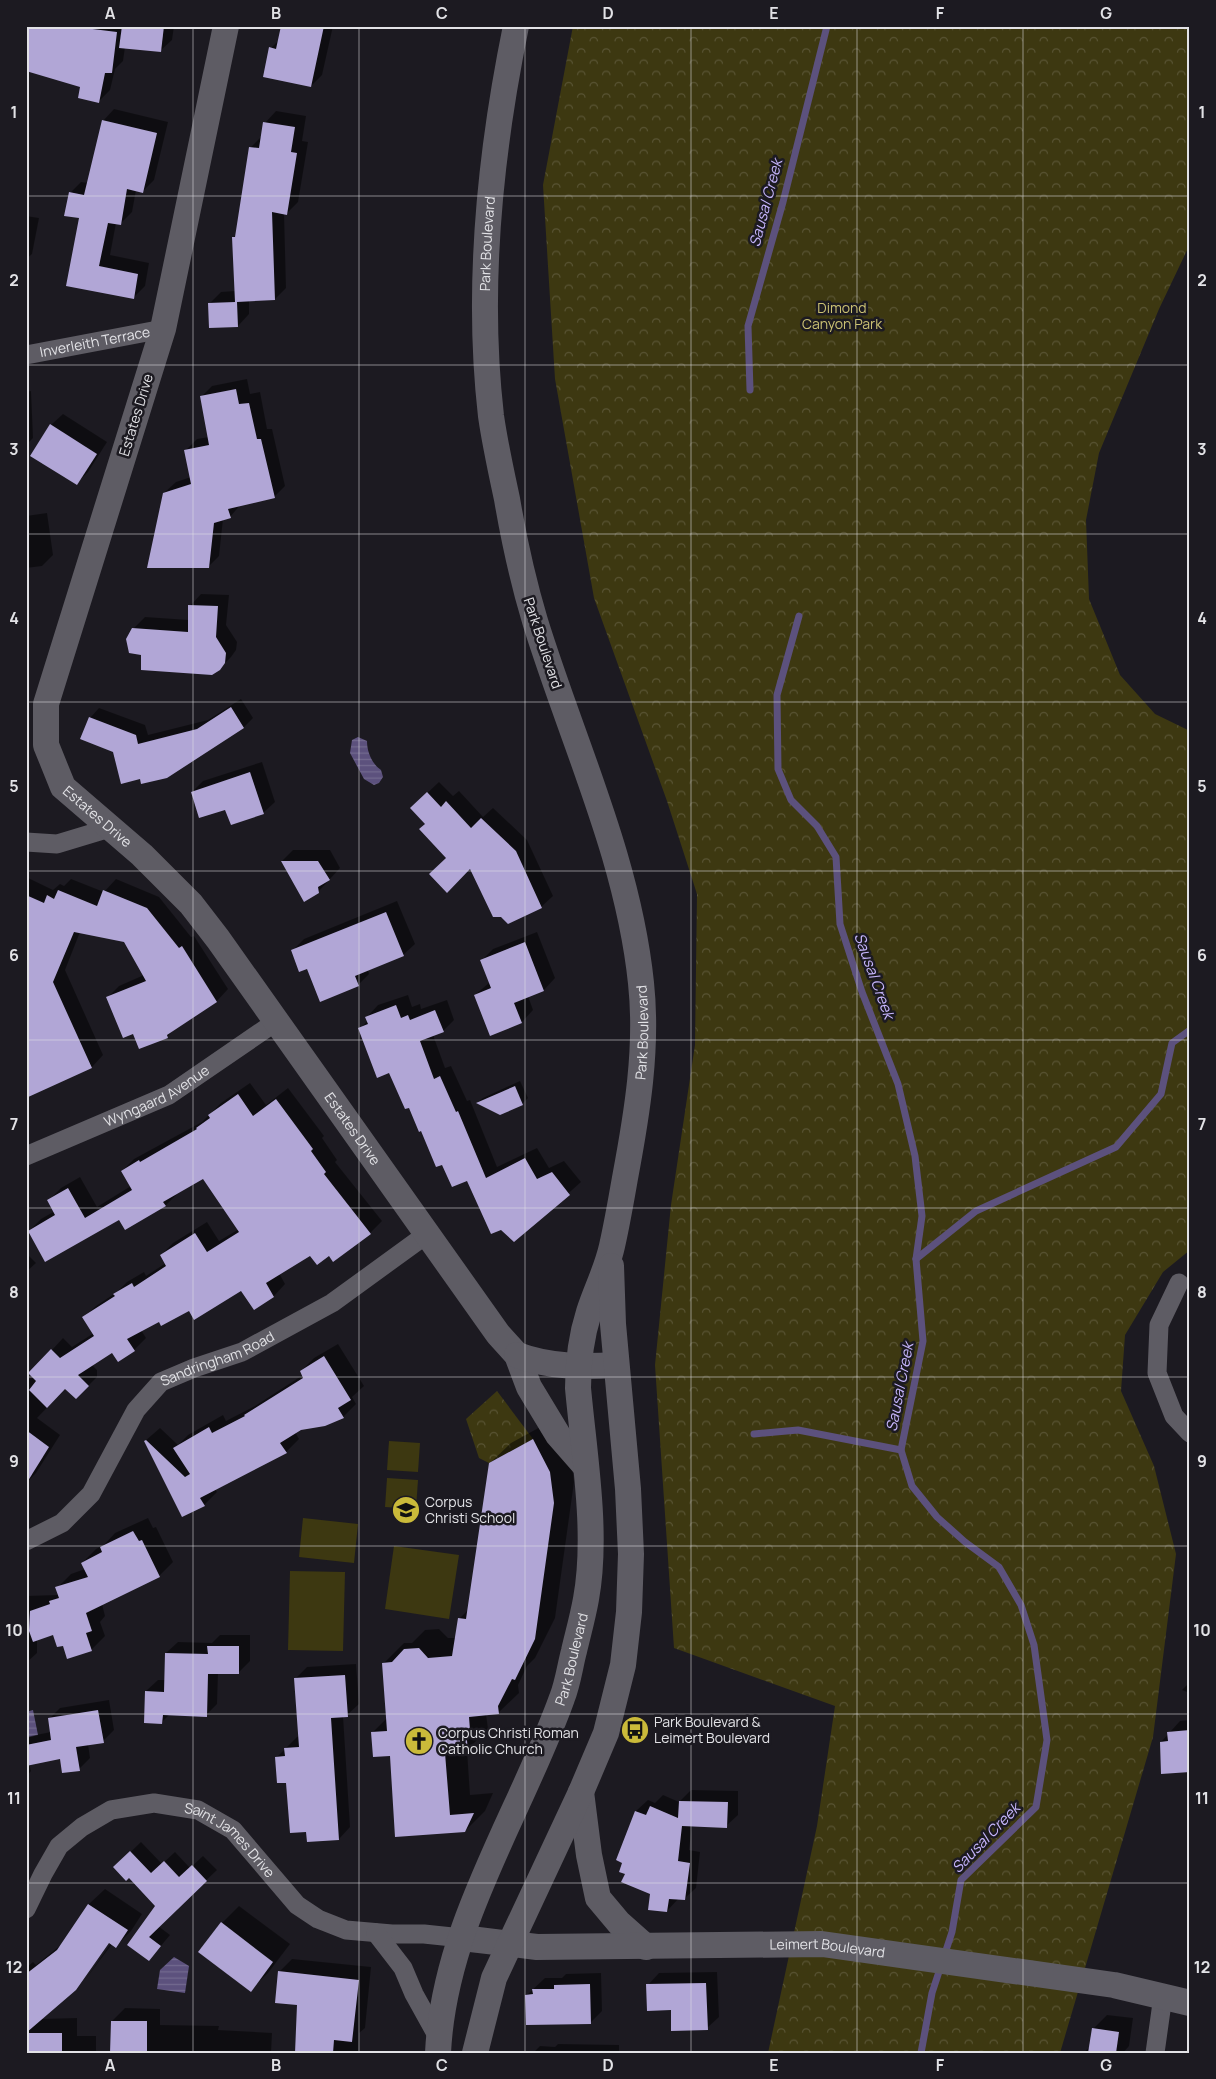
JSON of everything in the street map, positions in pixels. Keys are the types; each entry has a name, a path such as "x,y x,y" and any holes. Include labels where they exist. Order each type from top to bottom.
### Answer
{"main road":[{"name":"Estates Drive","path":"226,26 163,329 46,704 46,745 63,787 142,855 191,904 276,1020 498,1334 517,1355 529,1387 558,1435 586,1467"},
{"name":"Park Boulevard","path":"438,2046 450,1975 474,1900 563,1696 586,1598 591,1534 578,1388 578,1367 582,1338 589,1312 611,1250 632,1141 640,1089 643,1021 641,986 634,933 623,881 549,666 519,567 492,417 486,318 489,214 501,112 516,26"},
{"name":"Park Boulevard","path":"475,2053 494,1978 581,1792 606,1733 623,1665 629,1612 631,1554 629,1498 613,1324 611,1250"},
{"path":"517,1355 529,1360 578,1367 616,1364"},
{"path":"581,1792 589,1855 598,1898 619,1924 646,1946"},
{"name":"Leimert Boulevard","path":"462,1938 537,1947 822,1944 1114,1985 1190,2003"}],"street":[{"name":"Inverleith Terrace","path":"26,354 163,329"},
{"path":"26,842 57,844 110,828"},
{"name":"Wyngaard Avenue","path":"26,1156 169,1095 276,1020"},
{"name":"Sandringham Road","path":"26,1541 62,1523 91,1494 136,1410 161,1382 242,1352 332,1303 427,1234"},
{"path":"1179,1283 1159,1325 1156,1373 1174,1416 1190,1433"},
{"name":"Saint James Drive","path":"26,1909 59,1846 82,1826 112,1810 154,1803 198,1810 233,1830 298,1905 318,1919 346,1930 462,1938"},
{"path":"376,1933 403,1968 438,2046"},
{"path":"1155,2053 1163,1996"}],"green space":[{"name":"Dimond Canyon Park","path":"573,26 1190,26 1190,244 1159,309 1099,453 1086,520 1089,599 1120,675 1155,714 1190,731 1190,1250 1163,1272 1125,1335 1121,1391 1154,1466 1176,1554 1153,1737 1060,2053 768,2053 817,1826 835,1706 674,1648 655,1365 671,1205 695,1045 697,894 667,801 594,598 555,379 543,185"},
{"path":"497,1391 533,1439 489,1463 479,1458 466,1419"},
{"path":"389,1441 420,1443 418,1472 387,1470"},
{"path":"387,1478 418,1480 416,1509 385,1507"},
{"path":"303,1518 358,1524 354,1563 299,1557"},
{"path":"394,1546 459,1555 449,1619 385,1609"},
{"path":"290,1571 345,1572 343,1651 288,1650"}],"shaded area":[{"path":"358,737 367,741 371,757 381,770 383,777 379,783 374,785 364,779 350,753 352,740"},
{"path":"33,1710 38,1735 26,1738 26,1712"},
{"path":"174,1957 189,1966 185,1993 157,1989 160,1970"}],"building":[{"path":"26,26 68,26 117,32 112,73 105,73 99,103 78,98 80,87 26,71"},
{"path":"122,26 164,26 161,52 119,48"},
{"path":"281,26 324,26 311,87 263,77 269,47 276,49"},
{"path":"102,120 157,133 143,193 127,189 121,225 108,223 99,266 138,274 134,299 66,286 79,218 64,216 69,192 84,195"},
{"path":"263,122 295,127 291,152 297,153 287,215 272,212 275,300 237,302 238,327 209,328 208,303 235,302 232,237 235,237 249,147 259,148"},
{"path":"236,389 239,404 249,403 257,439 261,439 275,498 228,509 231,518 214,523 209,568 147,568 163,493 191,484 184,450 209,445 200,396"},
{"path":"50,424 97,454 77,485 30,456"},
{"path":"188,605 218,606 216,637 226,653 225,663 220,670 212,675 141,670 141,655 129,653 126,639 132,628 188,632"},
{"path":"231,707 244,728 167,778 141,784 140,779 121,784 113,752 80,739 89,717 136,735 138,744 197,729"},
{"path":"250,772 264,814 231,825 225,810 199,818 191,792"},
{"path":"427,792 441,807 446,801 471,828 481,818 516,851 542,908 508,924 501,917 493,917 470,869 447,893 429,874 446,858 419,829 425,824 410,808"},
{"path":"281,861 318,861 330,880 318,887 319,893 304,902"},
{"path":"58,890 97,906 103,890 147,908 179,948 182,946 217,1002 167,1035 168,1038 139,1049 133,1034 123,1038 106,997 146,981 124,942 74,932 53,982 92,1068 26,1098 26,895 44,903 47,895 54,899"},
{"path":"386,912 404,956 355,976 359,986 320,1002 307,969 299,972 291,950"},
{"path":"525,942 544,991 514,1003 522,1023 490,1036 474,995 491,988 480,960"},
{"path":"396,1005 401,1018 408,1015 410,1020 435,1010 444,1032 420,1041 434,1079 440,1076 456,1112 458,1111 486,1178 525,1158 537,1179 552,1172 570,1195 514,1242 501,1230 491,1234 467,1181 452,1187 442,1165 436,1167 421,1131 419,1132 409,1108 405,1109 389,1073 377,1078 358,1028 368,1024 365,1017"},
{"path":"515,1086 523,1105 500,1115 476,1103"},
{"path":"238,1094 253,1116 276,1099 313,1149 311,1151 326,1172 324,1174 371,1234 333,1262 329,1256 317,1265 310,1256 266,1283 274,1297 254,1310 241,1291 194,1320 189,1311 161,1326 159,1322 127,1339 135,1351 118,1362 112,1353 78,1375 89,1386 76,1399 65,1389 47,1408 29,1390 36,1381 28,1373 51,1349 60,1358 94,1336 82,1317 115,1296 113,1294 132,1283 134,1287 166,1266 160,1255 195,1233 207,1252 239,1232 203,1179 163,1202 166,1206 125,1230 119,1220 45,1262 28,1231 55,1215 47,1200 68,1188 85,1218 132,1190 121,1171 197,1129 210,1118 208,1115"},
{"path":"324,1356 351,1400 338,1408 344,1418 325,1426 301,1430 280,1443 287,1453 200,1498 205,1506 182,1517 144,1441 146,1440 185,1477 190,1474 173,1448 209,1427 212,1433 245,1416 303,1378 300,1371"},
{"path":"26,1430 49,1447 26,1484"},
{"path":"533,1439 550,1472 554,1503 535,1639 515,1680 512,1679 498,1706 499,1714 469,1717 470,1730 466,1730 468,1751 445,1753 450,1815 474,1813 465,1832 395,1837 390,1756 373,1757 371,1732 387,1731 382,1663 392,1662 404,1649 419,1648 428,1658 452,1656 458,1618 466,1619 489,1463"},
{"path":"133,1531 139,1541 142,1540 160,1577 86,1613 92,1631 86,1633 92,1651 67,1659 63,1646 57,1647 53,1635 33,1642 29,1631 30,1611 50,1604 49,1601 59,1598 55,1587 88,1577 81,1563 102,1552 100,1547"},
{"path":"207,1646 239,1646 239,1674 208,1674 207,1717 163,1715 162,1724 144,1723 145,1691 164,1692 165,1653 208,1654"},
{"path":"345,1675 348,1717 331,1718 339,1840 307,1842 306,1832 290,1833 286,1783 277,1783 275,1757 285,1756 284,1748 299,1747 294,1678"},
{"path":"98,1710 104,1743 76,1747 80,1771 62,1773 60,1759 26,1766 26,1745 51,1740 48,1718"},
{"path":"1190,1730 1190,1772 1161,1774 1160,1742 1168,1741 1167,1732"},
{"path":"679,1801 728,1802 727,1828 682,1826 678,1861 690,1863 685,1900 669,1899 667,1912 648,1910 650,1894 621,1882 625,1874 619,1872 622,1863 616,1860 635,1811 646,1815 650,1806 678,1818"},
{"path":"130,1851 151,1873 164,1861 179,1877 192,1865 207,1881 149,1937 161,1946 149,1961 127,1945 155,1906 129,1878 126,1881 113,1867"},
{"path":"88,1904 128,1930 116,1948 109,1943 76,1990 26,2033 26,1974 57,1950"},
{"path":"221,1922 273,1962 251,1992 198,1952"},
{"path":"278,1971 359,1980 352,2042 334,2040 333,2053 295,2053 297,2005 275,2003"},
{"path":"706,1983 708,2030 671,2031 671,2010 647,2011 646,1984"},
{"path":"590,1984 591,2024 526,2025 525,1995 533,1994 532,1989 554,1989 554,1985"},
{"path":"111,2021 147,2021 147,2053 110,2053"},
{"path":"1092,2028 1119,2032 1116,2053 1088,2053"},
{"path":"26,2033 62,2033 62,2053 26,2053"}],"waterway":[{"name":"Sausal Creek","path":"750,390 748,326 783,202 827,26"},
{"name":"Sausal Creek","path":"799,616 777,695 778,769 791,800 817,826 836,857 840,924 862,992 898,1084 915,1156 922,1216 916,1259 923,1341 901,1450 912,1486 937,1517 965,1542 999,1567 1021,1605 1034,1645 1047,1740 1036,1807 961,1880 952,1932 932,1993 921,2053"},
{"path":"916,1259 976,1211 1116,1147 1161,1094 1172,1043 1190,1030"},
{"path":"754,1434 798,1430 901,1450"}],"place":[{"name":"Corpus Christi School","path":"406,1510"},
{"name":"Park Boulevard & Leimert Boulevard","path":"635,1730"},
{"name":"Corpus Christi Roman Catholic Church","path":"419,1741"}]}
